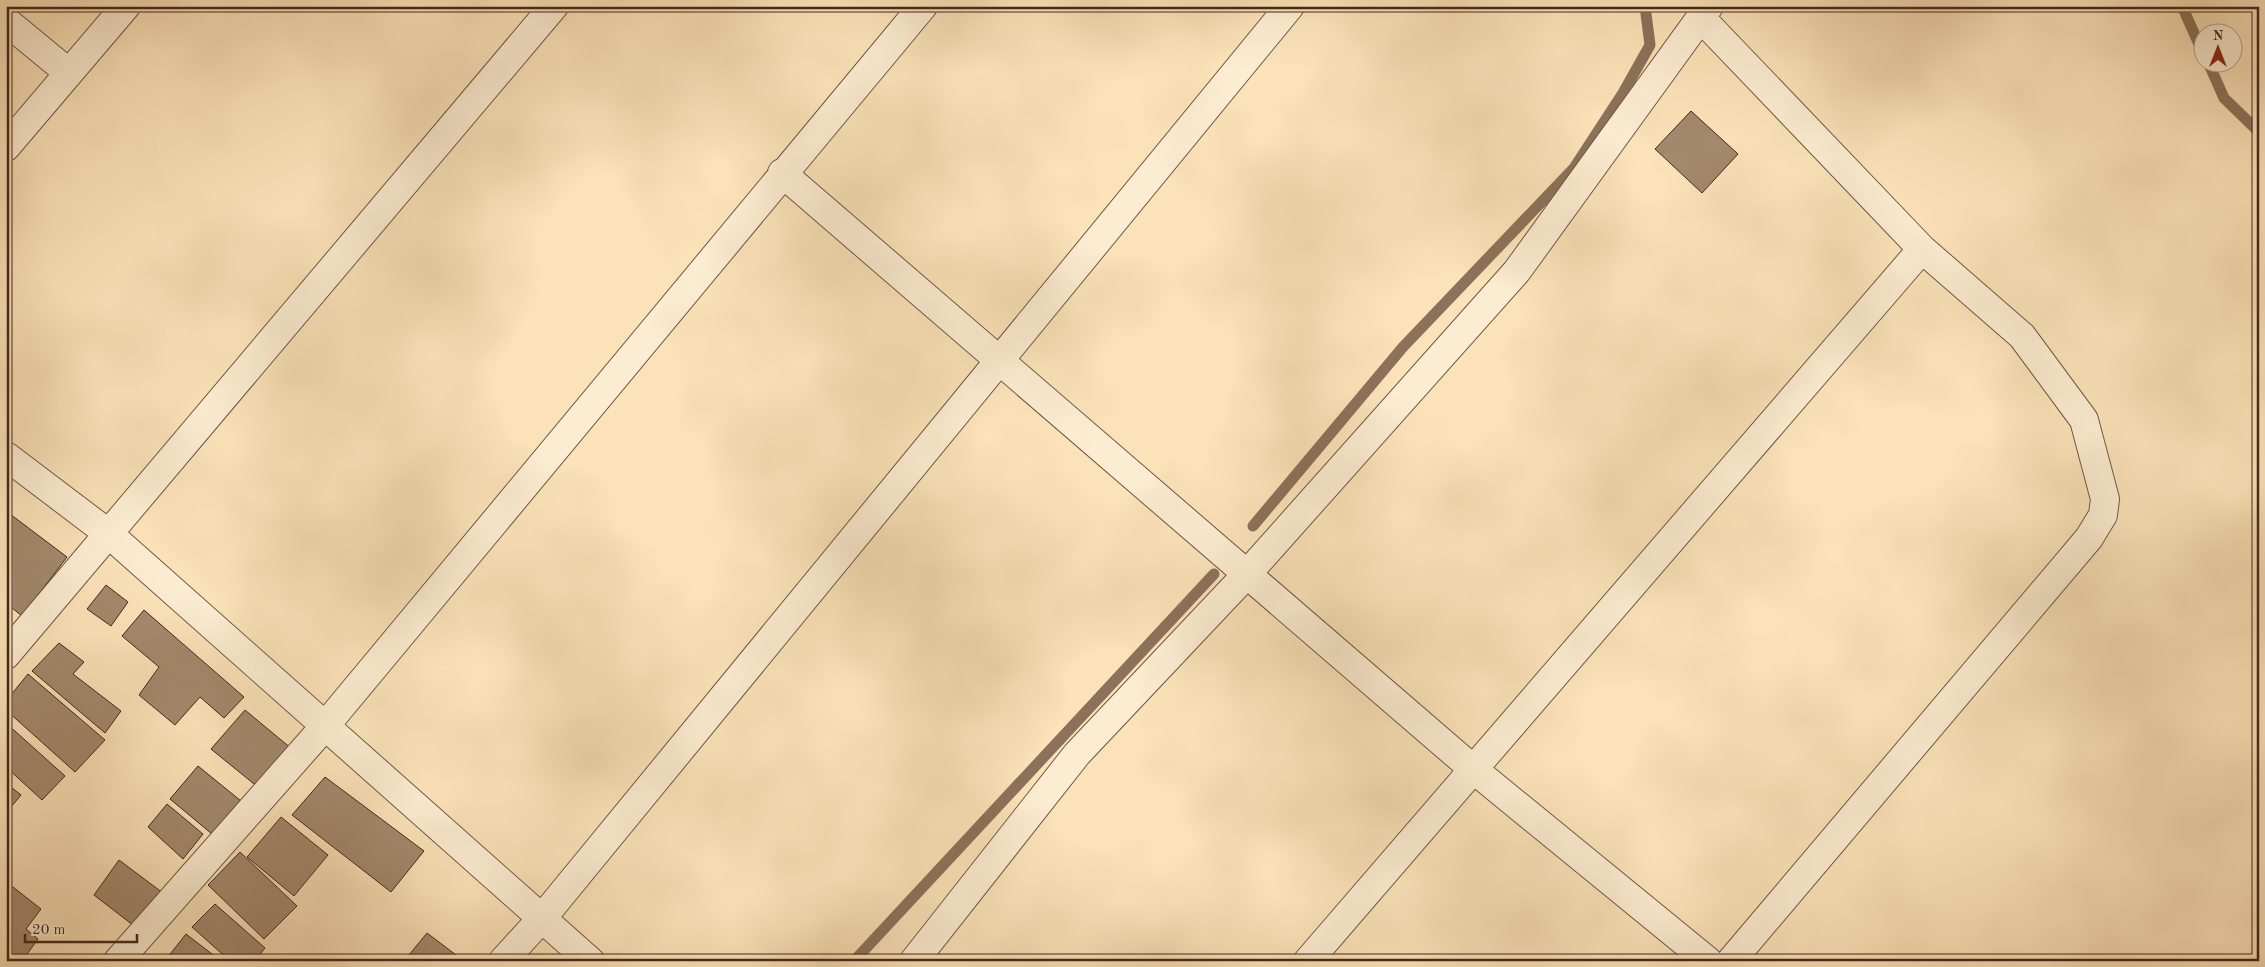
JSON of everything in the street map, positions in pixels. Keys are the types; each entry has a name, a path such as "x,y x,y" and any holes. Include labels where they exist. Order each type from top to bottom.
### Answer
{"street":[{"path":"6,147 126,6"},
{"path":"6,655 554,6"},
{"path":"118,961 326,726 782,173 923,6"},
{"path":"503,961 543,917 1290,6"},
{"path":"914,961 1077,754 1247,574 1517,271 1705,12 1922,249 2022,336 2084,420 2105,499 2103,515 2089,538 1731,961"},
{"path":"6,21 69,73"},
{"path":"782,173 1473,769 1708,961"},
{"path":"1308,961 1922,249"},
{"path":"6,456 110,534 543,917 590,961"}],"building":[{"path":"1691,111 1738,154 1702,193 1655,149"},
{"path":"6,511 67,557 22,616 6,603"},
{"path":"106,585 128,602 111,626 87,609"},
{"path":"144,610 244,697 224,718 200,697 175,725 139,695 159,667 122,636"},
{"path":"59,643 84,662 73,674 121,711 105,733 32,671"},
{"path":"28,674 105,740 75,772 6,710 6,701"},
{"path":"245,710 292,749 259,788 211,749"},
{"path":"6,723 65,776 42,800 6,767"},
{"path":"198,766 241,801 212,834 170,799"},
{"path":"325,777 424,851 391,892 292,815"},
{"path":"6,783 21,795 6,813"},
{"path":"167,804 203,834 183,859 148,827"},
{"path":"281,817 328,855 294,896 247,857"},
{"path":"240,852 297,906 264,939 208,885"},
{"path":"119,860 167,896 138,929 94,895"},
{"path":"13,887 41,909 26,929 38,939 22,961 6,961 6,896"},
{"path":"215,904 265,948 255,961 230,961 192,927"},
{"path":"427,933 464,961 404,961"},
{"path":"186,934 221,961 170,961 167,958"}],"waterway":[{"path":"1253,526 1403,347 1574,168 1623,93 1650,45 1645,6"},
{"path":"2182,6 2192,28"},
{"path":"2212,72 2224,98 2259,132"},
{"path":"854,961 1214,574"}]}
